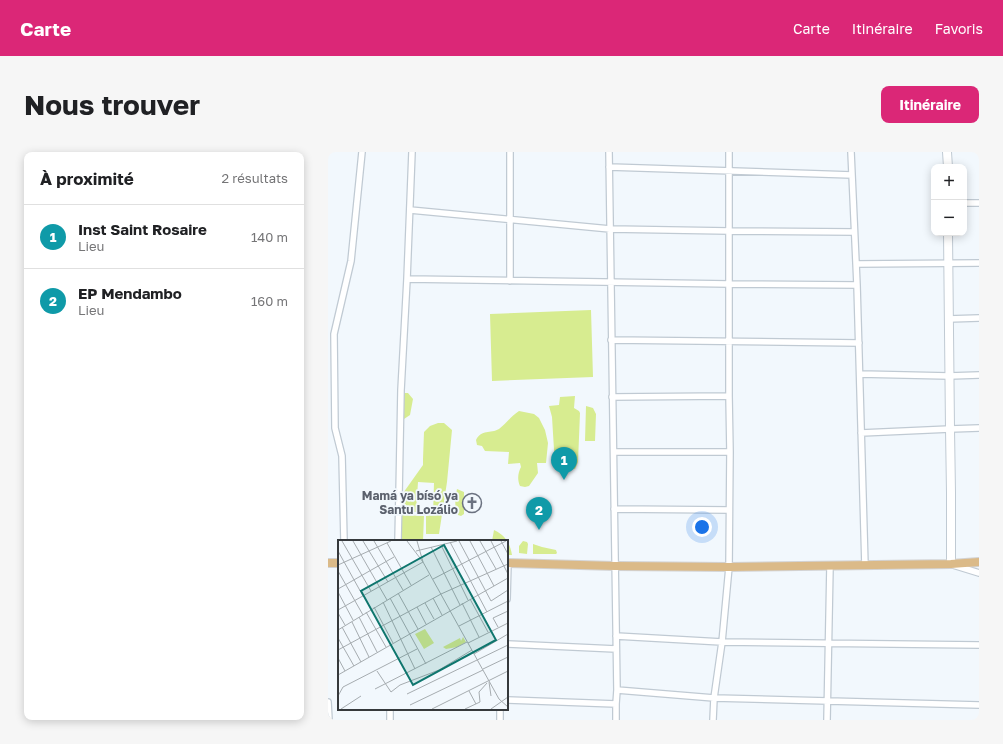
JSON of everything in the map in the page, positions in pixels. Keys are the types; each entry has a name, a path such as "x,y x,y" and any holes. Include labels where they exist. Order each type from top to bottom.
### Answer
{"main road":[{"path":"508,563 729,567 865,566 979,562"}],"street":[{"path":"344,540 342,456 335,428 334,334 351,262 362,152"},
{"path":"398,540 400,390 407,279 412,152"},
{"path":"510,152 510,281"},
{"path":"609,152 617,690 616,720"},
{"path":"713,720 714,698 722,642 729,567 729,152"},
{"path":"851,152 859,343 865,566"},
{"path":"947,152 948,164"},
{"path":"609,167 852,175"},
{"path":"967,203 979,203"},
{"path":"410,210 610,229 854,232"},
{"path":"948,236 951,564 979,573"},
{"path":"856,264 979,263"},
{"path":"407,279 857,285"},
{"path":"948,319 979,318"},
{"path":"611,340 859,343"},
{"path":"860,374 949,376 979,375"},
{"path":"612,397 729,396"},
{"path":"861,433 979,428"},
{"path":"614,452 730,452"},
{"path":"614,509 729,510"},
{"path":"827,720 830,566"},
{"path":"616,636 722,642 979,645"},
{"path":"508,644 616,649"},
{"path":"617,690 714,698 979,705"},
{"path":"508,700 616,704"},
{"path":"328,702 329,720"}],"green space":[{"path":"591,310 593,377 492,381 490,314"},
{"path":"404,393 408,393 413,399 410,415 404,419"},
{"path":"575,396 574,408 580,413 578,462 575,469 555,466 552,417 549,406 559,405 560,397"},
{"path":"586,406 593,408 596,414 595,441 585,441"},
{"path":"519,411 534,414 539,418 545,430 548,443 546,463 537,463 538,473 529,486 525,487 520,486 518,481 521,467 520,463 508,464 509,452 485,451 482,446 477,445 476,440 481,434 499,429"},
{"path":"438,423 444,423 452,430 447,482 439,534 426,534 426,516 433,515 434,483 418,482 416,512 401,512 401,496 423,465 424,432 430,426"},
{"path":"457,489 464,492 464,514 461,516 458,515 455,505"},
{"path":"401,515 424,516 423,540 400,540"},
{"path":"494,530 501,534 506,540 492,540"},
{"path":"523,541 527,542 528,544 527,554 519,553 519,546"},
{"path":"508,543 510,547 512,555 508,555"},
{"path":"533,544 556,550 557,553 533,554"}],"place":[{"name":"Inst Saint Rosaire","path":"564,480"},
{"name":"Mamá ya bísó ya Santu Lozálio","path":"472,503"},
{"name":"EP Mendambo","path":"539,530"}]}
